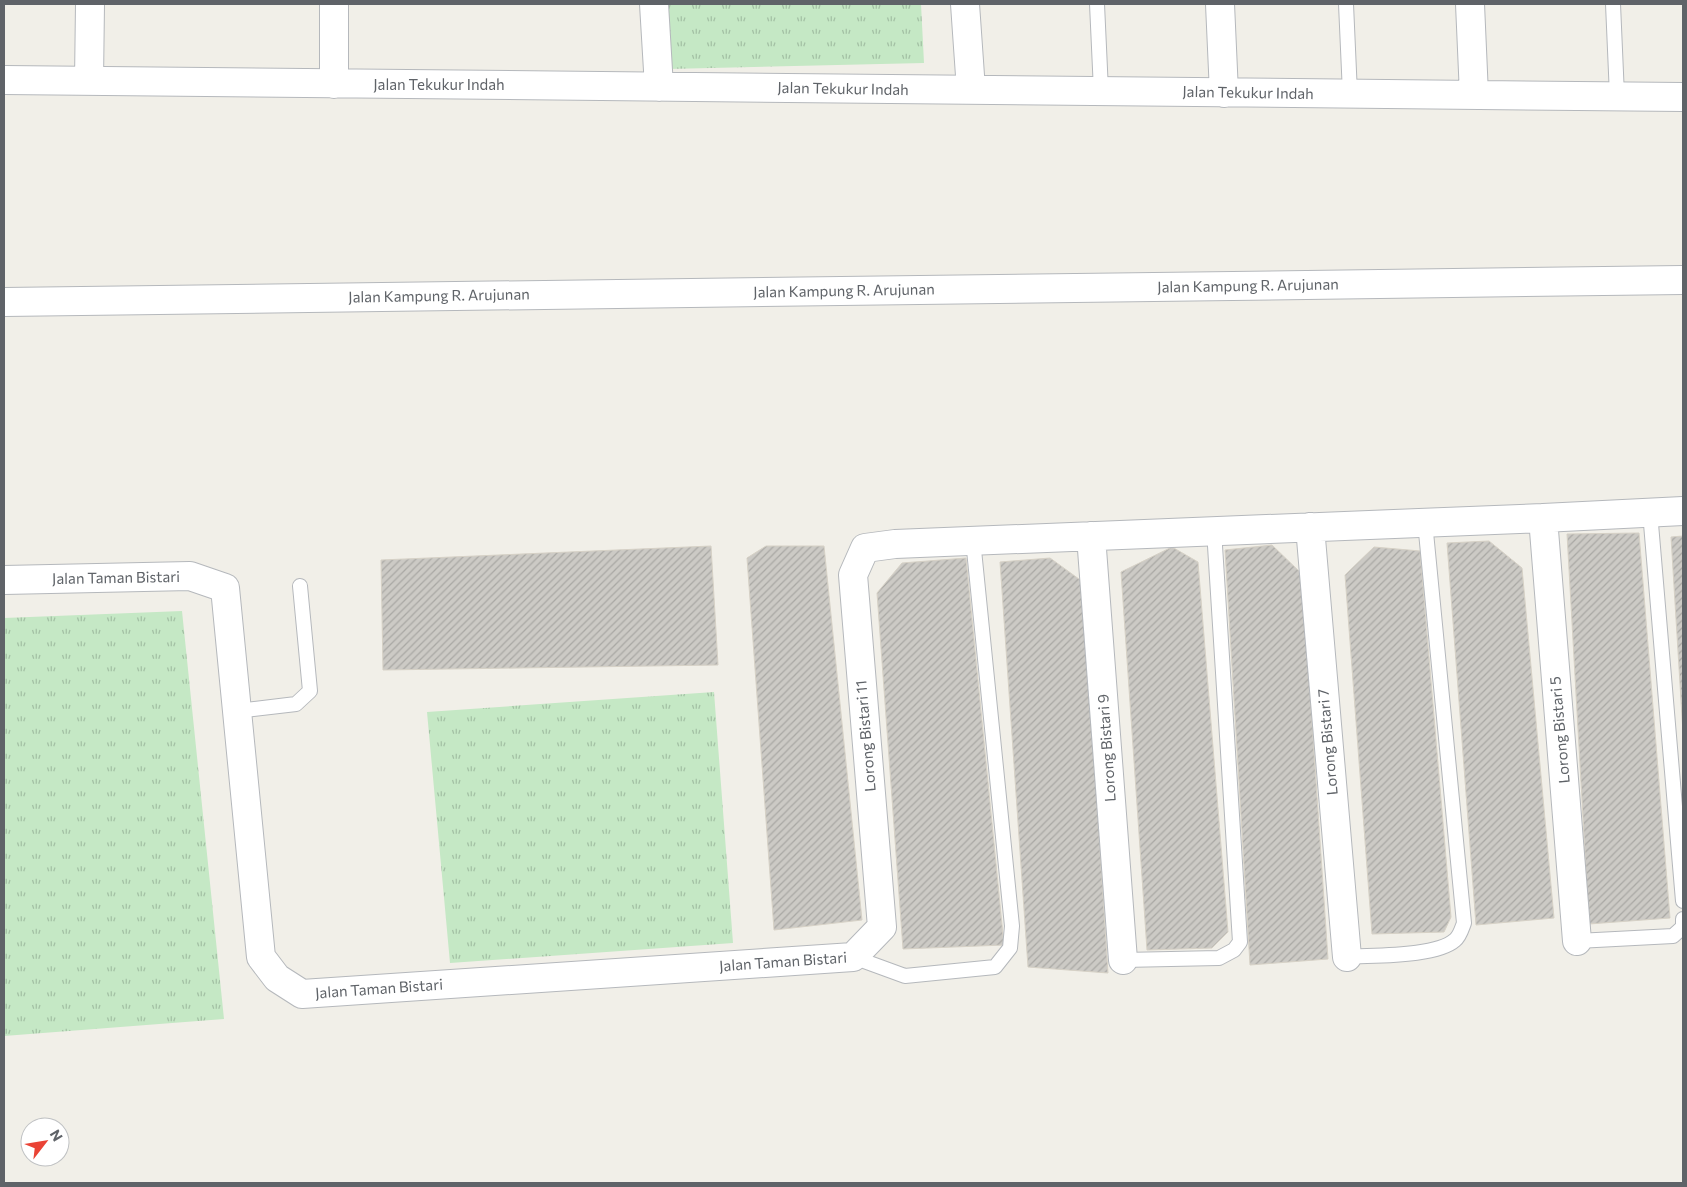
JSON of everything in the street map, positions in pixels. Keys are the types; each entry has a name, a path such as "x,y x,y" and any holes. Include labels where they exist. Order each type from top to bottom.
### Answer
{"street":[{"path":"89,81 90,4"},
{"path":"334,4 334,84"},
{"path":"654,4 659,87"},
{"path":"966,4 971,90"},
{"path":"1220,4 1224,93"},
{"path":"1470,4 1474,95"},
{"name":"Jalan Tekukur Indah","path":"4,80 1683,97"},
{"name":"Jalan Kampung R. Arujunan","path":"4,302 1683,280"},
{"path":"974,540 1683,511"},
{"name":"Lorong Bistari 5","path":"1543,518 1577,941"},
{"name":"Lorong Bistari 7","path":"1310,526 1347,957"},
{"name":"Lorong Bistari 9","path":"1092,536 1123,960"},
{"name":"Lorong Bistari 11","path":"882,927 853,576 865,548 895,544 974,540"},
{"name":"Jalan Taman Bistari","path":"4,580 190,576 225,588 260,956 277,978 302,994 853,957 882,927"}],"lane":[{"path":"1097,4 1100,91"},
{"path":"1346,4 1350,94"},
{"path":"1613,4 1617,96"},
{"path":"1650,512 1683,901"},
{"path":"1347,957 1427,952 1444,947 1457,939 1464,923 1425,522"},
{"path":"1123,960 1219,958 1234,950 1240,942 1214,530"},
{"path":"853,957 905,976 995,967 1010,948 1012,926 974,540"},
{"path":"237,711 296,704 310,691 300,586"},
{"path":"1577,941 1673,936 1683,926 1683,919"}],"green space":[{"path":"664,4 921,4 924,63 668,69"},
{"path":"182,611 224,1019 4,1036 4,618"},
{"path":"714,692 733,943 450,963 427,712"}],"building":[{"path":"1639,533 1670,918 1589,924 1567,534"},
{"path":"1683,536 1683,733 1671,537"},
{"path":"1489,541 1522,568 1554,918 1476,925 1447,543"},
{"path":"1272,545 1302,574 1328,959 1250,965 1225,550"},
{"path":"711,546 718,665 383,670 381,560"},
{"path":"766,546 824,546 862,920 774,930 747,558"},
{"path":"1172,547 1198,562 1228,932 1212,948 1147,950 1121,572"},
{"path":"1374,547 1420,551 1451,917 1444,932 1372,934 1345,575"},
{"path":"966,558 1004,945 903,949 877,593 902,563"},
{"path":"1050,558 1083,582 1108,973 1028,967 1000,562"}]}
